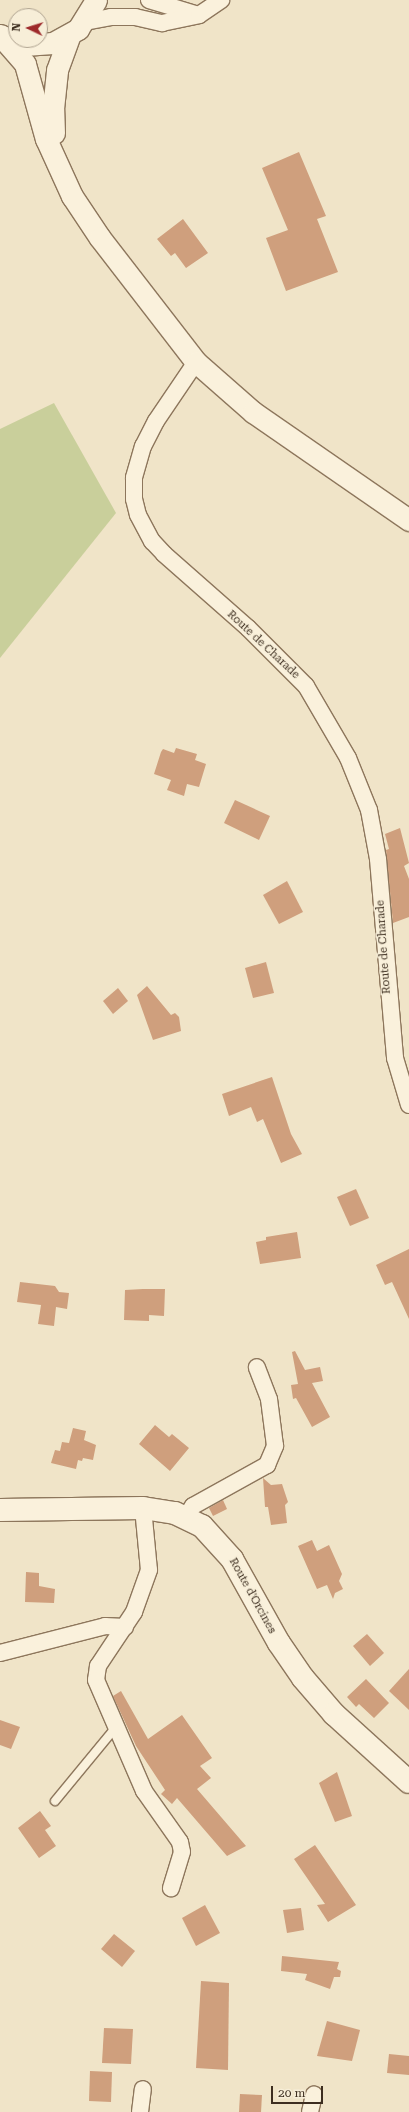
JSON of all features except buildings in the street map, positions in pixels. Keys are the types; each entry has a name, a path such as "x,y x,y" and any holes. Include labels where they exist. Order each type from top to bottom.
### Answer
{"main road":[{"name":"Route d'Orcines","path":"0,1510 143,1508 186,1517 202,1526 232,1559 279,1643 311,1687 334,1714 409,1782"}],"street":[{"path":"60,169 53,109 56,70 77,28 96,0"},
{"path":"149,0 199,15"},
{"path":"0,35 24,45 43,46 77,28 112,16 162,23 199,15 221,0"},
{"path":"0,35 26,64 46,139 72,196 100,238 196,362 253,412 409,520"},
{"name":"Route de Charade","path":"196,362 156,421 143,446 134,478 134,499 138,515 164,554 248,628 306,686 348,758 369,810 378,859 395,1058 409,1105"},
{"path":"186,1517 193,1506 267,1465 276,1446 269,1399 257,1367"},
{"path":"143,1508 149,1570 134,1612 96,1672 104,1704 116,1727 144,1791 180,1842 182,1852 171,1888"},
{"path":"0,1653 104,1626 125,1627"},
{"path":"140,2112 143,2089"},
{"path":"310,2112 314,2094"}],"lane":[{"path":"55,1801 116,1727"}],"green space":[{"path":"54,403 116,513 0,658 0,429"}]}
